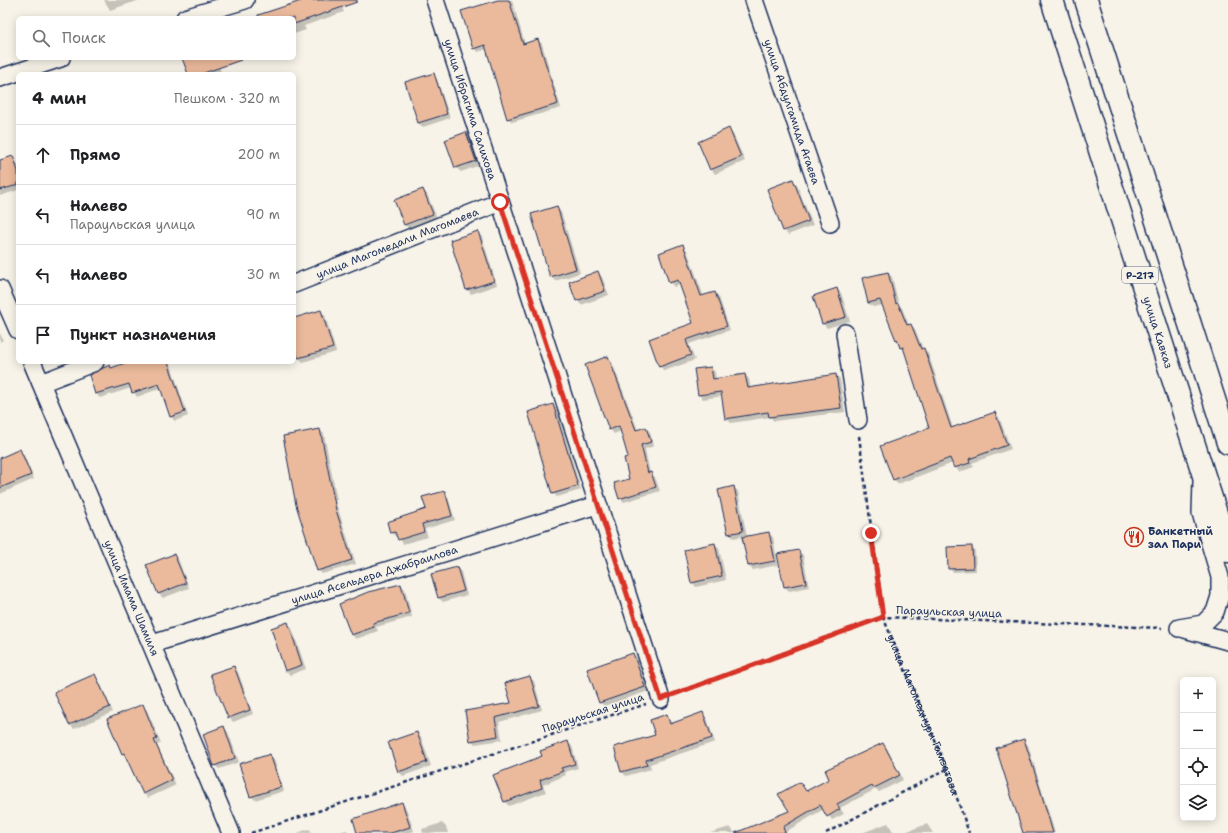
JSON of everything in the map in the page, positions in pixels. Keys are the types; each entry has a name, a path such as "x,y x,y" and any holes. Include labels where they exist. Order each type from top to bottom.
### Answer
{"highway":[{"name":"улица Кавказ","path":"1052,0 1228,551"},
{"name":"Р-217","path":"1086,0 1228,443"}],"street":[{"path":"191,16 245,0"},
{"name":"улица Ибрагима Салихова","path":"435,0 597,505 661,699"},
{"name":"улица Абдулгамида Агаева","path":"754,0 830,222"},
{"path":"18,72 55,60"},
{"path":"0,78 16,73"},
{"name":"улица Магомедали Магомаева","path":"296,283 500,202"},
{"path":"0,289 16,325"},
{"path":"845,333 858,420"},
{"name":"улица Имама Шамиля","path":"33,364 231,833"},
{"path":"41,383 90,364"},
{"path":"1179,628 1203,624 1215,612 1220,596 1220,577 1201,513 1203,471"},
{"name":"улица Асельдера Джабраилова","path":"152,644 597,505"},
{"path":"1179,628 1228,641"}],"path":[{"name":"улица Магомеднури Гамзатова","path":"858,420 883,617 947,769 969,833"},
{"name":"Параульская улица","path":"251,833 661,699 883,617 1179,628"},
{"path":"826,833 947,769"}],"building":[{"path":"304,0 357,0 357,2 296,23 296,16 258,15"},
{"path":"498,0 509,0 523,44 538,39 558,104 507,119 485,45 473,49 461,11"},
{"path":"183,60 241,60 207,72 187,72"},
{"path":"434,73 447,114 418,123 405,82"},
{"path":"729,128 741,157 710,170 698,142"},
{"path":"466,132 476,161 455,168 445,140"},
{"path":"13,156 16,165 16,186 0,190 0,160"},
{"path":"793,179 809,221 783,231 767,189"},
{"path":"423,189 433,214 404,225 394,200"},
{"path":"557,206 576,269 550,277 531,214"},
{"path":"478,231 494,281 466,290 450,240"},
{"path":"683,244 701,296 715,292 727,326 686,340 691,355 659,367 649,339 693,323 678,280 669,283 659,253"},
{"path":"598,271 605,291 576,301 569,282"},
{"path":"888,272 896,304 898,303 907,325 911,324 921,349 924,348 951,428 995,412 1007,445 969,459 970,463 954,468 950,458 893,480 880,446 929,428 903,347 900,348 897,339 896,340 880,300 868,303 862,278"},
{"path":"837,288 846,317 822,324 813,296"},
{"path":"321,310 333,348 298,358 296,352 296,317"},
{"path":"608,356 636,430 646,427 651,442 641,445 648,473 651,472 656,487 619,499 614,483 629,479 624,458 628,457 619,426 609,430 585,365"},
{"path":"122,364 169,364 185,412 170,417 159,384 132,393 129,384 95,394 89,375 110,365 111,368"},
{"path":"711,367 713,379 745,374 748,388 836,374 841,408 769,417 768,412 725,419 721,392 698,395 694,369"},
{"path":"553,404 578,486 552,494 528,412"},
{"path":"320,429 336,510 352,560 317,571 296,505 283,436"},
{"path":"20,449 31,475 0,488 0,458"},
{"path":"734,486 743,531 728,534 718,490"},
{"path":"445,491 452,516 422,524 424,532 398,540 395,532 390,533 387,522 426,509 422,497"},
{"path":"769,532 775,561 748,566 742,537"},
{"path":"715,543 722,576 691,583 684,550"},
{"path":"972,546 973,568 948,569 947,547"},
{"path":"799,550 806,583 784,587 777,554"},
{"path":"174,554 186,583 158,594 146,565"},
{"path":"457,567 464,591 438,598 431,574"},
{"path":"401,584 409,613 373,623 374,627 351,635 339,604 368,592"},
{"path":"288,622 302,665 285,671 271,628"},
{"path":"633,653 645,687 599,703 587,669"},
{"path":"234,666 250,710 228,718 210,674"},
{"path":"95,674 110,707 69,725 54,692"},
{"path":"530,676 539,706 495,718 498,736 470,741 465,711 511,703 505,683"},
{"path":"143,704 157,739 154,740 172,780 143,794 124,753 122,754 107,719"},
{"path":"703,712 712,738 646,760 647,765 621,772 614,747 655,735 650,720 667,714 670,724"},
{"path":"224,726 235,758 214,766 203,734"},
{"path":"417,732 427,762 398,772 388,742"},
{"path":"1024,739 1053,833 1023,833 996,748"},
{"path":"568,741 575,764 561,768 563,771 540,780 542,788 504,802 493,775 542,756 540,751"},
{"path":"883,743 900,775 874,788 872,785 837,804 840,809 827,817 820,805 783,827 785,833 735,833 789,811 778,794 800,782 806,791 829,779 825,770"},
{"path":"270,754 281,787 250,797 239,764"},
{"path":"402,802 410,827 391,833 357,833 353,819"}],"place":[{"name":"Банкетный зал Пари","path":"1134,537"}],"route":[{"path":"500,202 661,699 883,617 871,533"}]}
